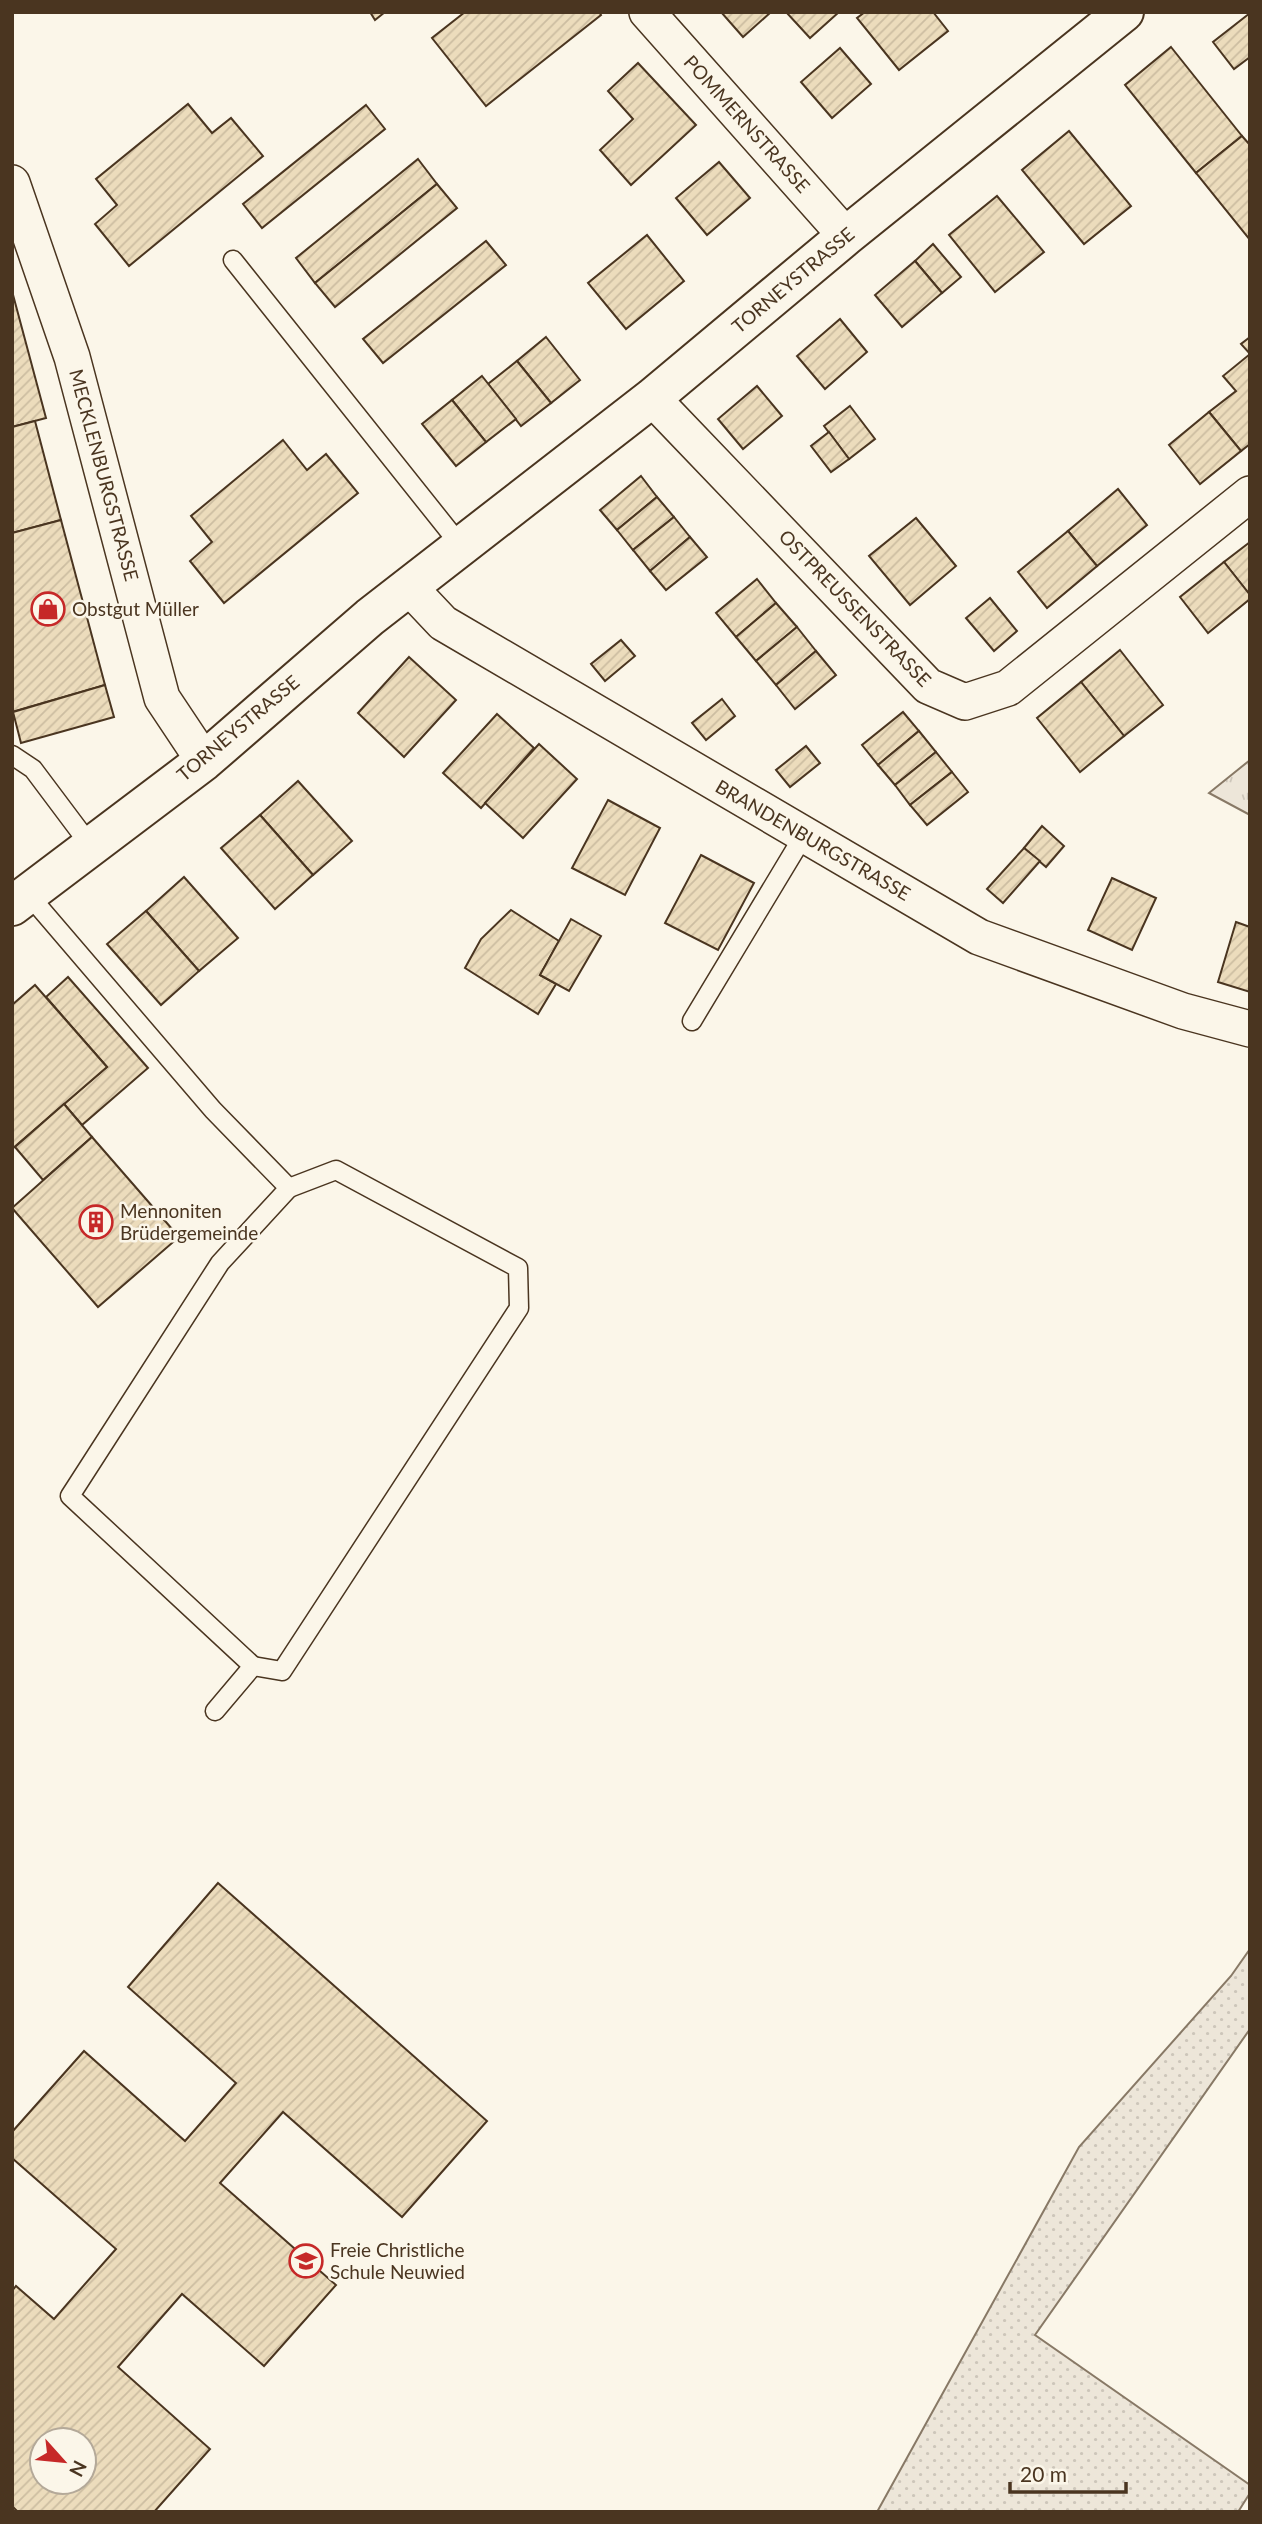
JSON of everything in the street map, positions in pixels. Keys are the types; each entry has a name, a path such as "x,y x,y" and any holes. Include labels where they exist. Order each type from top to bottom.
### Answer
{"street":[{"name":"POMMERNSTRASSE","path":"647,12 846,236"},
{"name":"TORNEYSTRASSE","path":"20,900 204,761 317,662 460,545 652,398 846,236 1124,12"},
{"name":"MECKLENBURGSTRASSE","path":"12,183 72,357 162,698 204,761"},
{"name":"OSTPREUSSENSTRASSE","path":"652,398 928,686 965,702 1008,688 1250,494"},
{"name":"BRANDENBURGSTRASSE","path":"409,587 443,623 979,937 1183,1011 1250,1030"}],"lane":[{"path":"233,260 460,545"},
{"path":"12,755 33,769 90,845"},
{"path":"692,1021 804,835"},
{"path":"20,900 213,1110 289,1188"},
{"path":"336,1170 518,1268 519,1308 282,1671 253,1666 70,1496 220,1263 289,1188 336,1170"},
{"path":"215,1712 253,1666"}],"green space":[{"path":"1250,760 1250,815 1209,793"},
{"path":"1250,1949 1250,2029 1035,2335 1250,2485 1250,2493 1238,2512 877,2512 1079,2147 1231,1976"}],"building":[{"path":"370,12 385,12 375,20"},
{"path":"465,12 599,12 601,15 486,106 432,38"},
{"path":"721,12 771,12 743,37"},
{"path":"786,12 839,12 810,38"},
{"path":"865,12 933,12 948,31 899,70 857,18"},
{"path":"1250,13 1250,57 1234,69 1213,42"},
{"path":"1171,47 1242,136 1196,173 1125,85"},
{"path":"840,48 871,84 832,118 801,82"},
{"path":"638,63 696,125 631,185 600,150 633,119 608,91"},
{"path":"188,104 212,133 231,118 263,156 129,266 95,224 117,205 96,179"},
{"path":"366,105 385,129 262,228 243,204"},
{"path":"1069,131 1131,206 1084,244 1022,170"},
{"path":"1242,136 1250,145 1250,240 1196,173"},
{"path":"418,159 437,184 315,283 296,258"},
{"path":"719,162 750,198 707,235 676,198"},
{"path":"437,184 457,208 335,307 315,283"},
{"path":"997,196 1044,252 995,292 949,235"},
{"path":"647,235 684,281 626,329 588,283"},
{"path":"486,241 506,265 383,363 363,339"},
{"path":"933,244 961,277 942,293 915,261"},
{"path":"915,261 942,293 902,327 875,295"},
{"path":"12,291 46,418 12,427"},
{"path":"840,319 867,352 825,389 797,356"},
{"path":"546,337 580,380 551,403 517,361"},
{"path":"1250,337 1250,354 1241,344"},
{"path":"1250,354 1250,444 1241,451 1209,412 1236,391 1223,376"},
{"path":"517,361 551,403 521,426 488,384"},
{"path":"482,376 516,419 486,442 452,400"},
{"path":"757,386 782,416 743,449 718,419"},
{"path":"452,400 486,442 456,466 422,424"},
{"path":"850,406 875,439 849,459 824,426"},
{"path":"1209,412 1241,451 1200,484 1169,445"},
{"path":"35,421 61,520 12,533 12,427"},
{"path":"829,432 849,459 831,472 811,446"},
{"path":"283,440 307,470 326,454 358,493 224,603 190,561 212,542 191,516"},
{"path":"641,476 657,497 617,530 600,510"},
{"path":"1118,489 1147,525 1097,566 1068,531"},
{"path":"657,497 674,517 633,550 617,530"},
{"path":"674,517 690,537 650,571 633,550"},
{"path":"916,518 956,566 910,605 869,556"},
{"name":"Obstgut Müller","path":"61,520 105,685 12,712 12,533"},
{"path":"1068,531 1097,566 1047,608 1018,572"},
{"path":"690,537 707,557 666,590 650,571"},
{"path":"1250,542 1250,595 1224,562"},
{"path":"1224,562 1250,595 1250,599 1208,633 1180,597"},
{"path":"757,579 776,603 736,637 716,613"},
{"path":"990,598 1017,631 994,651 966,618"},
{"path":"776,603 797,627 756,661 736,637"},
{"path":"797,627 816,651 776,685 756,661"},
{"path":"621,640 635,656 605,681 591,664"},
{"path":"1120,650 1163,705 1124,736 1081,682"},
{"path":"816,651 836,675 795,709 776,685"},
{"path":"409,657 456,700 404,757 358,713"},
{"path":"1081,682 1124,736 1080,772 1037,718"},
{"path":"105,685 114,717 21,743 13,712"},
{"path":"722,699 735,716 706,740 692,723"},
{"path":"903,712 919,731 878,765 862,745"},
{"path":"497,714 534,748 481,808 443,773"},
{"path":"919,731 936,752 895,785 878,765"},
{"path":"539,744 577,779 523,838 485,803"},
{"path":"806,746 820,763 790,787 776,770"},
{"path":"936,752 952,772 910,805 895,785"},
{"path":"952,772 968,792 927,825 910,805"},
{"path":"298,781 352,841 313,875 260,815"},
{"path":"608,800 660,828 625,895 572,868"},
{"path":"260,815 313,875 275,909 221,848"},
{"path":"1042,826 1064,846 1046,867 1024,848"},
{"path":"1024,848 1040,861 1003,903 987,889"},
{"path":"701,855 754,883 718,950 665,923"},
{"path":"184,877 238,938 199,971 146,911"},
{"path":"1112,878 1156,898 1132,950 1088,930"},
{"path":"511,910 559,941 540,975 556,984 538,1014 465,968 481,939"},
{"path":"146,911 199,971 161,1005 107,944"},
{"path":"571,919 601,936 569,991 540,975"},
{"path":"1236,922 1250,927 1250,992 1218,982"},
{"path":"68,977 148,1068 82,1125 64,1104 107,1067 46,997"},
{"path":"35,985 107,1067 12,1149 12,1005"},
{"path":"64,1104 92,1137 43,1180 15,1147"},
{"name":"Mennoniten Brüdergemeinde","path":"92,1137 179,1237 98,1307 12,1208"},
{"path":"218,1883 487,2121 402,2217 283,2112 220,2183 336,2285 264,2366 182,2294 118,2367 210,2449 154,2512 18,2512 12,2506 12,2291 16,2286 54,2319 116,2249 12,2158 12,2132 84,2051 185,2141 236,2083 128,1987"}],"place":[{"name":"Obstgut Müller","path":"48,609"},
{"name":"Mennoniten Brüdergemeinde","path":"96,1222"},
{"name":"Freie Christliche Schule Neuwied","path":"306,2261"}]}
